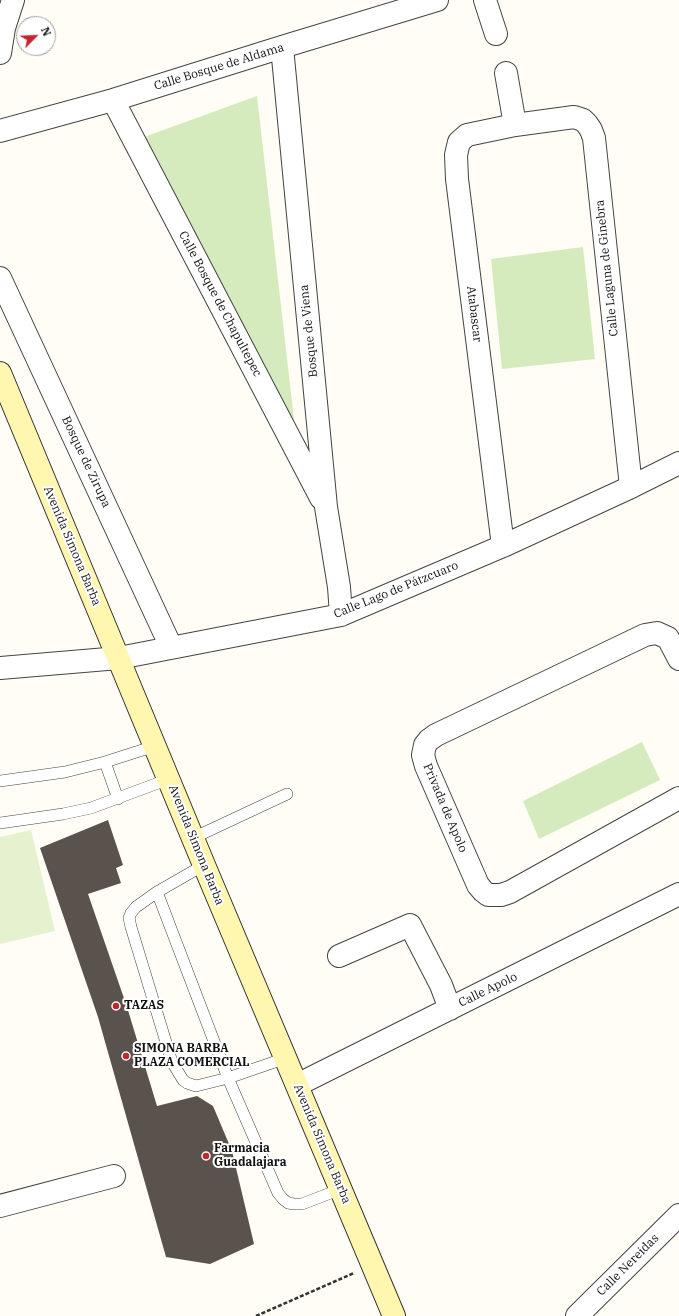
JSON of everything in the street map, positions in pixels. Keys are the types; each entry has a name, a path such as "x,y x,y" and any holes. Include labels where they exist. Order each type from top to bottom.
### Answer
{"main road":[{"name":"Avenida Simona Barba","path":"0,373 204,865 394,1316"}],"street":[{"path":"0,53 4,28 13,0"},
{"name":"Calle Bosque de Aldama","path":"0,131 113,100 437,0"},
{"path":"485,0 496,34"},
{"name":"Bosque de Viena","path":"282,47 326,507 339,586 341,615"},
{"path":"506,73 515,125"},
{"name":"Calle Bosque de Chapultepec","path":"113,100 326,507"},
{"name":"Calle Laguna de Ginebra","path":"515,125 574,117 583,120 588,124 592,134 631,487"},
{"name":"Atabascar","path":"503,546 457,179 456,155 459,142 467,135 515,125"},
{"name":"Bosque de Zirupa","path":"0,278 171,647"},
{"name":"Calle Lago de Pátzcuaro","path":"0,668 118,658 341,615 503,546 631,487 679,463"},
{"name":"Privada de Apolo","path":"679,658 668,638 657,633 645,635 436,735 425,745 424,755 426,766 478,885 488,895 510,892 679,798"},
{"name":"Calle Apolo","path":"297,1085 679,894"},
{"path":"339,956 410,925 440,985 450,1009"},
{"path":"0,1206 114,1176"},
{"name":"Calle Nereidas","path":"577,1316 679,1215"}],"lane":[{"path":"0,781 65,772 120,758 155,746"},
{"path":"105,762 118,799"},
{"path":"0,823 63,814 91,808 169,779"},
{"path":"193,838 287,794"},
{"path":"204,865 157,892 136,907 129,918 172,1062 183,1080 196,1086 228,1078 286,1058"},
{"path":"157,892 228,1078 278,1193 288,1203 302,1204 341,1189"}],"path":[{"path":"256,1316 372,1264"}],"green space":[{"path":"257,96 296,437 144,137"},
{"path":"583,247 595,359 502,369 491,259"},
{"path":"642,742 660,780 539,839 523,801"},
{"path":"31,830 55,931 0,944 0,837"}],"building":[{"name":"SIMONA BARBA PLAZA COMERCIAL","path":"108,820 123,865 116,868 121,883 88,894 127,1007 157,1106 197,1096 213,1106 232,1151 254,1244 210,1264 166,1257 98,1017 40,848"}],"place":[{"name":"TAZAS","path":"116,1006"},
{"name":"SIMONA BARBA PLAZA COMERCIAL","path":"126,1056"},
{"name":"Farmacia Guadalajara","path":"206,1156"}]}
